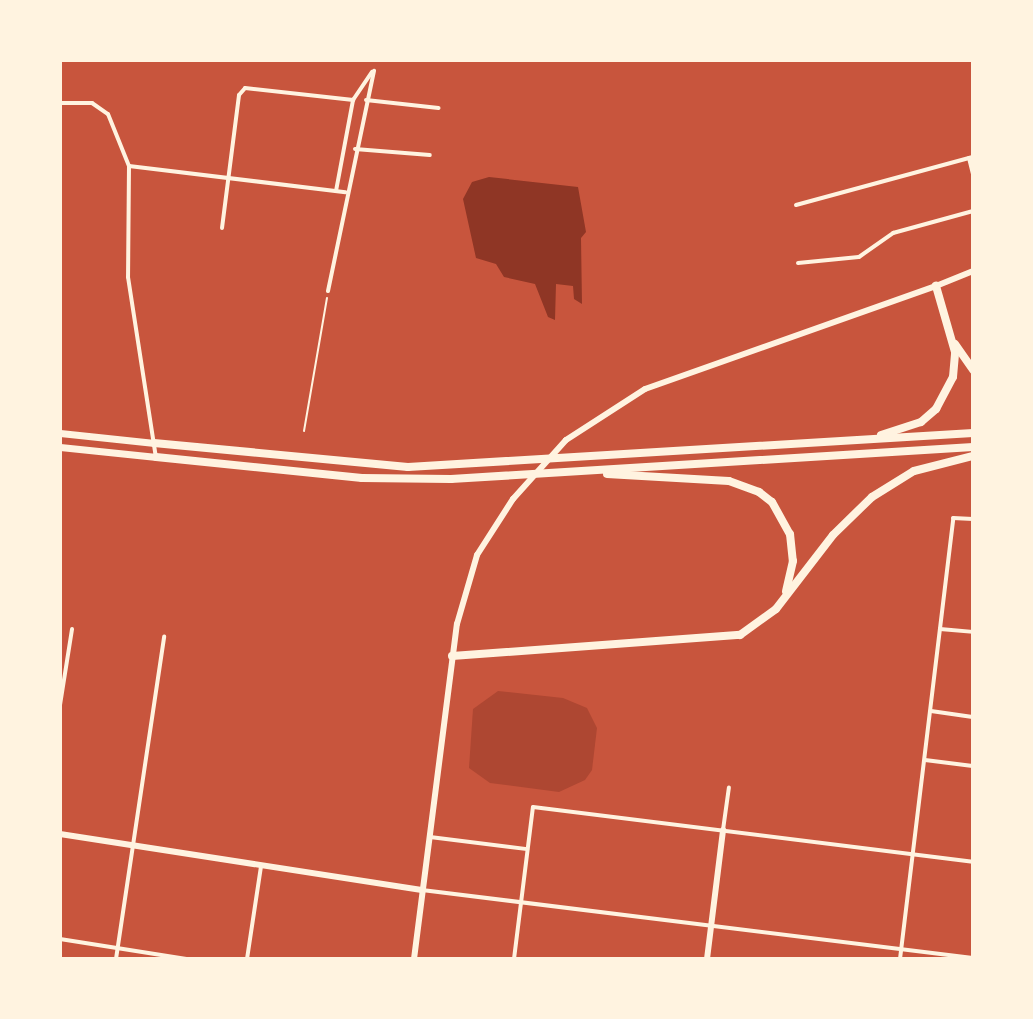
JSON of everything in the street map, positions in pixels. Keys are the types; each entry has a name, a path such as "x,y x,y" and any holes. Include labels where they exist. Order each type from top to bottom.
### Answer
{"highway":[{"path":"773,446 879,435 921,422 936,409 953,377 951,338 936,286"},
{"path":"951,338 973,370"},
{"path":"154,443 382,466 514,463 973,433"},
{"path":"156,457 362,478 503,476 973,447"},
{"path":"452,656 725,638 762,624 833,535 872,497 914,471 973,456"},
{"path":"560,472 706,479 759,492 772,502 790,534 793,561 783,601"}],"main road":[{"path":"414,959 452,656 469,574 492,528 538,469 583,426 645,389 973,271"},
{"path":"60,433 154,443"},
{"path":"60,447 156,457"},
{"path":"707,959 723,830"},
{"path":"60,834 422,890"}],"street":[{"path":"328,291 345,192 374,71 353,100 336,191"},
{"path":"222,228 239,95 245,88 353,100"},
{"path":"366,100 439,108"},
{"path":"60,103 92,103 108,114 129,166 128,277 156,457"},
{"path":"355,149 430,155"},
{"path":"796,205 971,157 973,174"},
{"path":"129,166 345,192"},
{"path":"798,263 859,257 893,233 973,211"},
{"path":"900,959 953,518 973,519"},
{"path":"60,705 72,629"},
{"path":"940,629 973,632"},
{"path":"116,959 164,637"},
{"path":"931,711 973,717"},
{"path":"925,760 973,766"},
{"path":"723,830 729,787"},
{"path":"514,959 533,807 973,862"},
{"path":"427,837 527,849"},
{"path":"247,959 261,866"},
{"path":"422,890 973,958"},
{"path":"60,939 186,959"}],"path":[{"path":"304,431 328,291"}],"shaded area":[{"path":"489,177 578,187 586,232 581,238 582,304 574,299 573,286 556,284 555,320 548,317 535,284 504,277 496,264 476,258 463,199 472,182"},
{"path":"498,691 563,698 587,708 597,728 592,770 585,780 559,792 490,783 469,768 473,709"}]}
